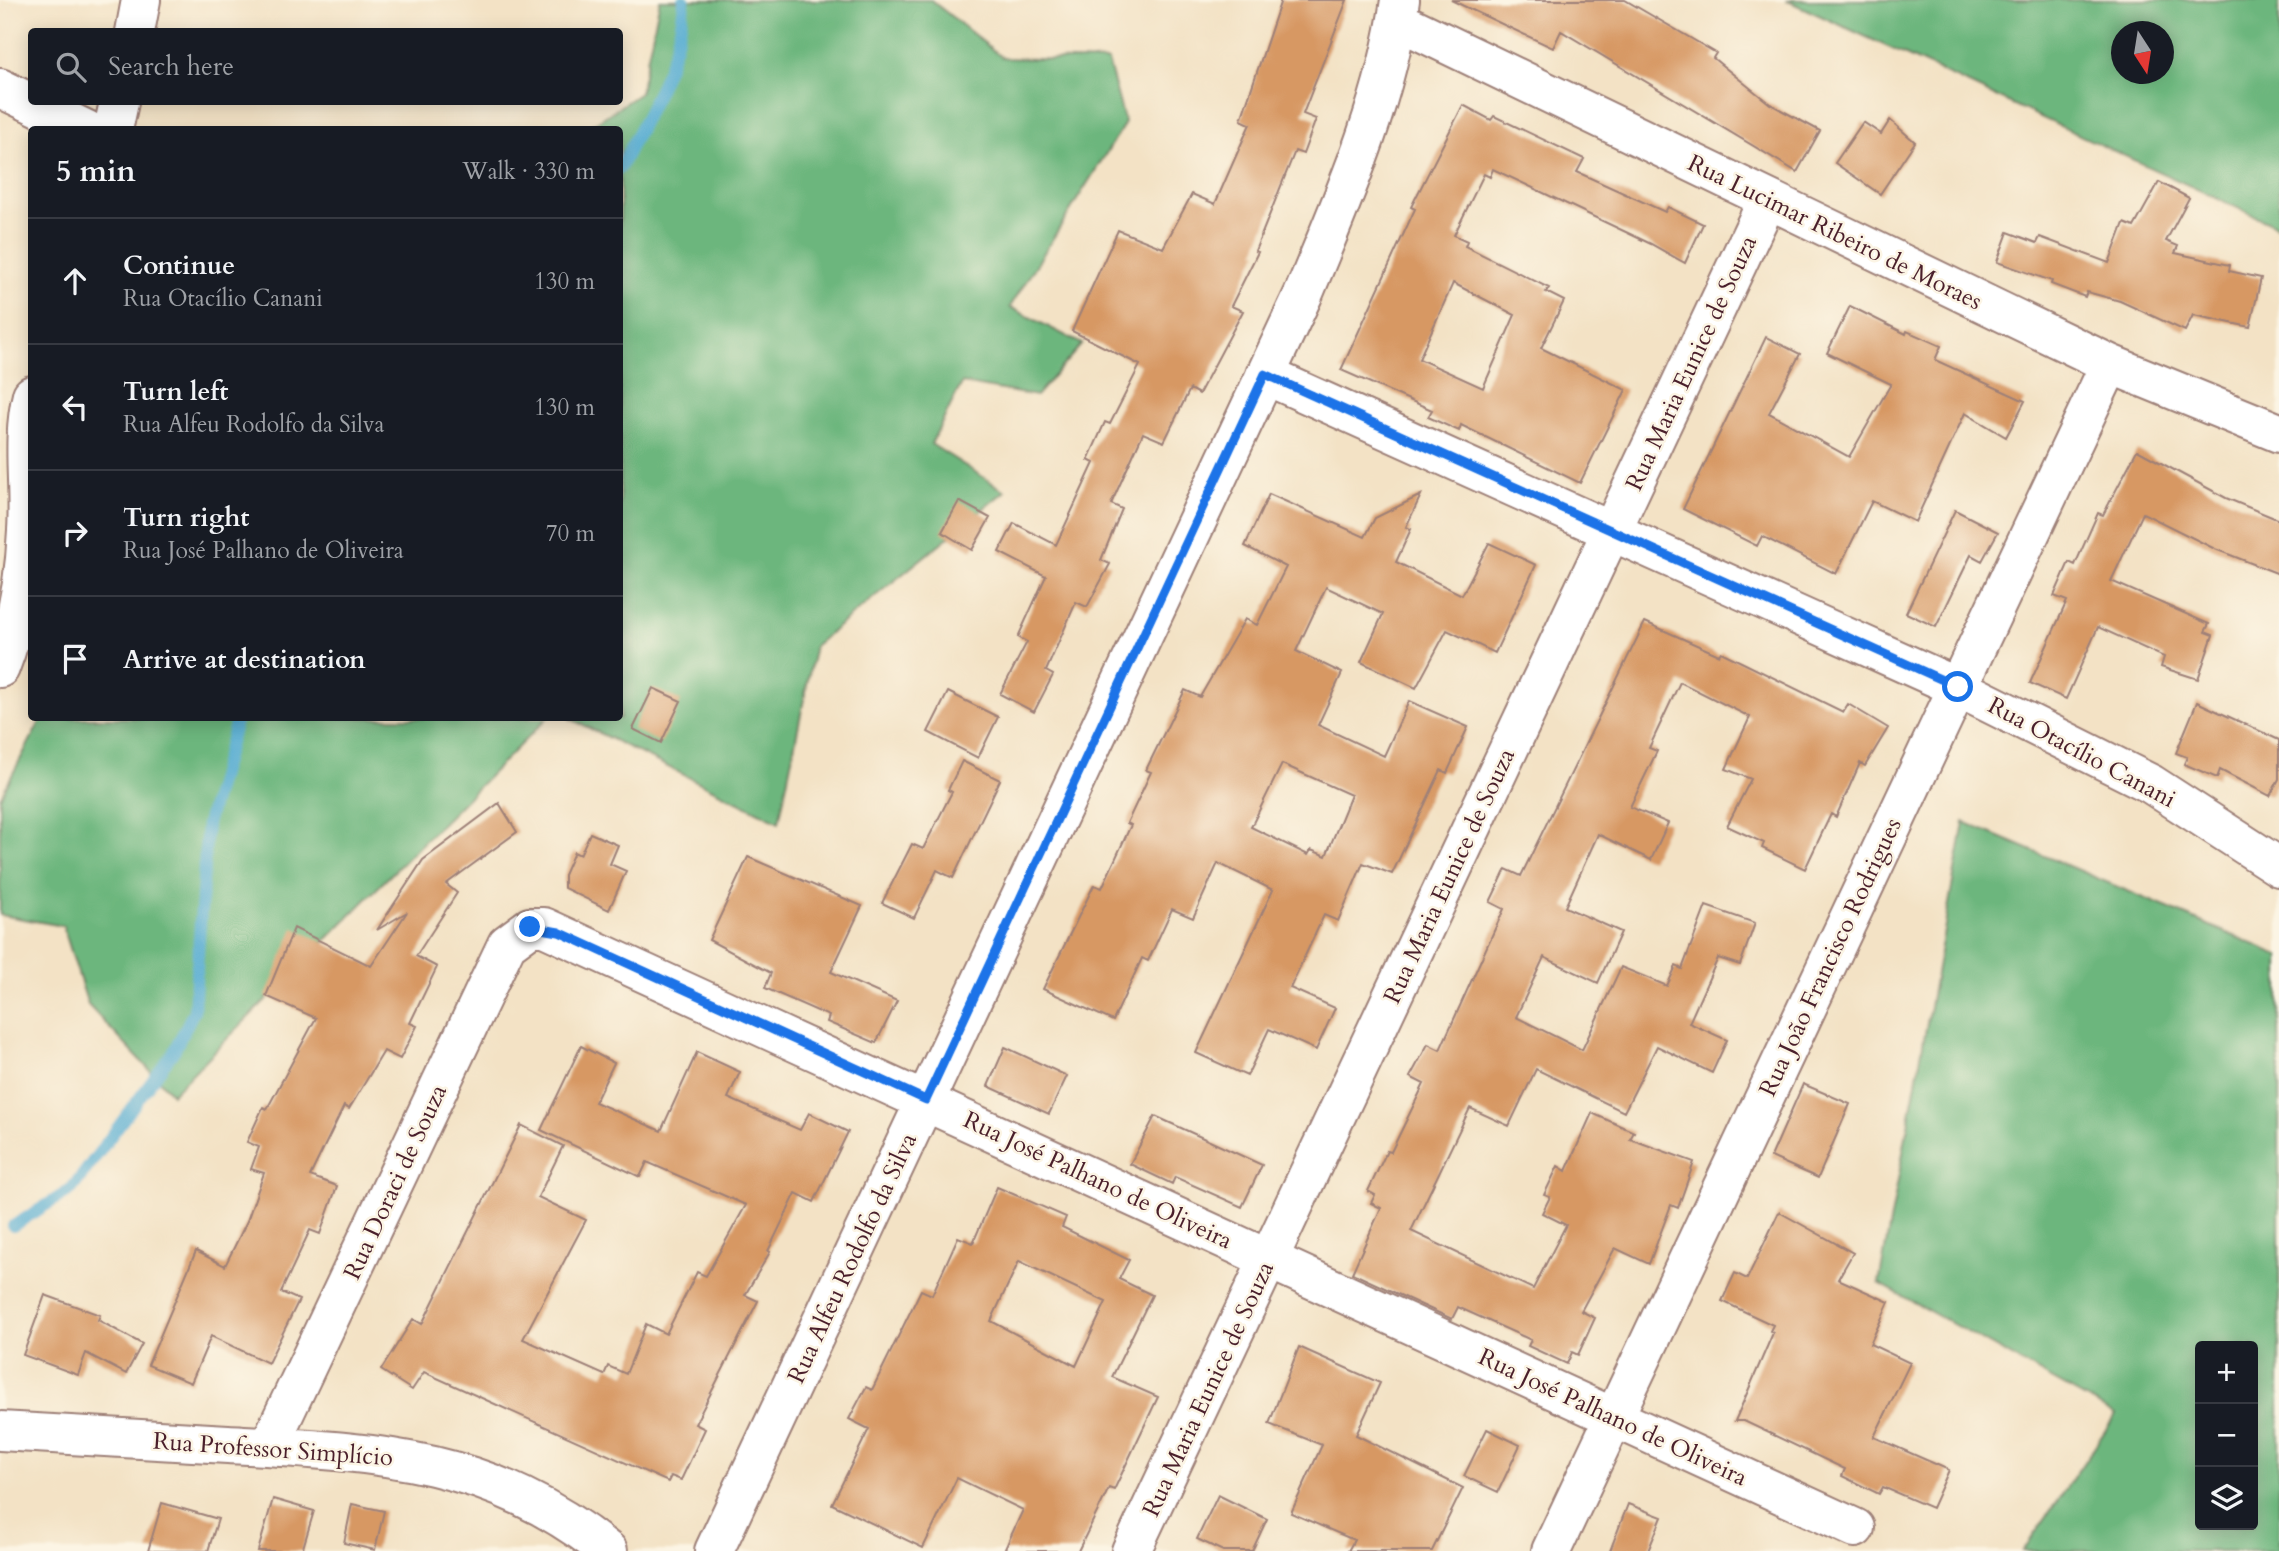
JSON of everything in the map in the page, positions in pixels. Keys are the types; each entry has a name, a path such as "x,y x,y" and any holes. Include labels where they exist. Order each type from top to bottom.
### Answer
{"street":[{"path":"136,28 141,0"},
{"name":"Rua Lucimar Ribeiro de Moraes","path":"1398,10 1768,201 2110,364 2279,433"},
{"name":"Rua Alfeu Rodolfo da Silva","path":"714,1551 1265,374 1340,206 1371,115 1398,10"},
{"path":"0,88 28,101"},
{"path":"36,105 80,126"},
{"path":"114,126 118,105"},
{"name":"Rua Maria Eunice de Souza","path":"1131,1551 1768,201"},
{"name":"Rua João Francisco Rodrigues","path":"1550,1551 2110,364"},
{"name":"Rua Otacílio Canani","path":"1265,374 1958,687 2151,784 2279,867"},
{"path":"0,668 21,596 27,530 28,442"},
{"name":"Rua José Palhano de Oliveira","path":"530,927 559,932 1855,1528"},
{"name":"Rua Doraci de Souza","path":"269,1446 508,944 530,927"},
{"name":"Rua Professor Simplício","path":"0,1431 269,1446 398,1457 459,1472 517,1494 586,1534 607,1551"}],"green space":[{"path":"660,0 931,0 1003,58 1108,61 1125,123 1010,307 1082,344 1036,396 962,383 931,444 1005,491 815,645 779,822 575,721 623,721 623,126 590,126 640,93"},
{"path":"1786,0 2279,0 2279,227"},
{"path":"40,721 544,721 172,1094 88,1005 63,926 0,915 0,798"},
{"path":"1964,822 2279,955 2279,1551 2023,1551 2116,1415 1879,1283"}],"building":[{"path":"1281,0 1347,0 1303,114 1316,119 1303,154 1295,151 1255,251 1258,252 1231,306 1243,311 1199,394 1190,389 1164,442 1143,433 1111,504 1122,509 1101,560 1110,564 1087,607 1076,602 1046,671 1053,675 1034,712 1000,694 1027,642 1018,637 1046,576 999,552 1014,523 1056,545 1094,463 1088,460 1105,422 1110,424 1140,365 1072,331 1118,230 1163,248 1192,194 1215,204 1250,124 1241,120"},
{"path":"1451,0 1625,0 1716,53 1713,58 1770,104 1820,131 1797,172 1561,31 1553,48"},
{"path":"1463,105 1491,120 1494,116 1584,159 1577,172 1665,212 1668,207 1703,224 1685,263 1651,244 1493,169 1490,177 1484,174 1454,235 1467,241 1465,246 1549,288 1546,292 1564,301 1541,348 1626,390 1580,483 1461,425 1459,431 1428,417 1432,410 1341,370 1415,209 1411,207","holes":["1453,283 1515,315 1483,388 1419,359"]},
{"path":"1890,120 1915,142 1880,194 1835,163 1863,122 1881,134"},
{"path":"2159,182 2189,198 2166,241 2178,246 2175,253 2230,265 2229,271 2261,278 2250,327 2193,315 2185,331 2120,301 2087,292 2085,297 2051,284 2052,281 1997,262 2008,232 2037,243 2040,237 2109,263 2124,223 2134,227"},
{"path":"1850,306 1906,334 1907,331 1941,346 1935,360 2025,401 2006,437 1965,413 1915,522 1872,501 1836,574 1762,536 1757,546 1683,509 1766,337 1800,354 1769,413 1849,457 1891,384 1827,353"},
{"path":"2137,450 2226,498 2279,520 2279,574 2215,549 2143,513 2111,581 2209,624 2205,632 2213,635 2198,679 2161,667 2164,657 2098,627 2066,699 2030,683 2067,601 2054,596 2069,562 2075,565 2098,513 2103,515"},
{"path":"1269,494 1365,537 1375,518 1421,495 1406,527 1411,529 1396,562 1462,595 1489,543 1536,565 1495,653 1447,630 1416,688 1361,662 1383,614 1326,587 1296,651 1342,673 1318,725 1384,756 1409,701 1468,727 1447,773 1441,770 1392,874 1363,863 1338,921 1324,915 1290,988 1335,1008 1316,1050 1269,1029 1247,1076 1196,1053 1273,890 1218,863 1193,918 1172,909 1148,961 1142,958 1113,1021 1043,989 1094,885 1102,888 1131,825 1127,823 1151,772 1146,770 1185,690 1200,697 1245,619 1257,625 1286,567 1245,546","holes":["1282,764 1351,795 1326,856 1311,850 1308,855 1251,827"]},
{"path":"959,501 990,518 972,550 942,532"},
{"path":"1955,510 1998,532 1982,561 1971,555 1936,627 1906,613"},
{"path":"1645,622 1719,655 1721,652 1843,712 1848,704 1888,728 1865,766 1860,763 1836,817 1831,814 1805,869 1762,848 1764,843 1727,826 1751,779 1726,769 1750,717 1680,682 1649,748 1657,751 1630,807 1668,823 1651,860 1598,834 1565,907 1621,932 1598,983 1544,957 1516,1017 1582,1050 1621,967 1667,986 1676,966 1682,969 1706,906 1755,923 1740,965 1718,958 1689,1023 1727,1040 1712,1073 1657,1046 1624,1112 1536,1069 1509,1126 1470,1108 1411,1231 1533,1289 1566,1225 1542,1213 1550,1197 1544,1195 1558,1166 1566,1171 1592,1113 1634,1132 1630,1139 1694,1162 1678,1208 1671,1205 1649,1264 1615,1248 1581,1311 1595,1318 1578,1355 1572,1352 1567,1364 1528,1346 1531,1340 1458,1307 1452,1319 1352,1273 1381,1208 1371,1203 1375,1195 1368,1191 1387,1151 1391,1152 1424,1084 1410,1077 1428,1044 1440,1050 1504,909 1490,902 1506,869 1521,876"},
{"path":"653,688 681,701 661,743 633,729"},
{"path":"948,692 998,717 978,758 928,732"},
{"path":"2197,702 2279,740 2279,779 2270,796 2220,770 2217,778 2184,764 2187,757 2176,753"},
{"path":"962,761 1000,780 953,878 937,870 914,918 882,903 912,844 923,849 952,792 948,790"},
{"path":"499,803 517,832 446,884 457,893 416,956 437,967 410,1023 417,1026 400,1059 384,1051 349,1109 344,1106 310,1176 337,1186 320,1234 310,1230 281,1292 299,1300 268,1363 211,1336 191,1383 148,1365 196,1251 225,1266 247,1221 264,1173 251,1169 259,1147 247,1142 263,1107 267,1109 316,1018 266,996 294,928 371,966 407,912 377,930 423,860"},
{"path":"590,833 618,845 610,864 626,871 609,910 564,888 564,875 574,852 580,855"},
{"path":"748,857 862,906 831,972 897,1001 876,1043 827,1022 829,1016 765,988 771,973 709,940"},
{"path":"581,1046 614,1063 595,1102 661,1131 697,1052 740,1072 728,1098 800,1130 809,1113 848,1132 814,1202 796,1193 768,1251 770,1252 745,1295 758,1301 695,1424 705,1429 681,1480 671,1476 668,1482 424,1372 412,1390 381,1370 413,1319 422,1324 521,1125 563,1146 538,1197 586,1220 523,1339 604,1375 608,1366 626,1374 646,1324 666,1334 697,1272 706,1276 746,1205 647,1162 640,1177 541,1130"},
{"path":"1005,1047 1067,1076 1049,1114 988,1086"},
{"path":"1803,1084 1850,1104 1818,1178 1771,1157"},
{"path":"1155,1116 1262,1165 1242,1207 1175,1177 1172,1184 1130,1164"},
{"path":"997,1187 1066,1217 1062,1227 1129,1260 1119,1279 1152,1295 1112,1377 1158,1397 1114,1490 1109,1488 1078,1551 1004,1551 1023,1510 957,1478 923,1548 832,1504 869,1429 849,1419 866,1387 872,1390 921,1290 932,1295 958,1237 973,1243","holes":["1019,1261 1106,1302 1076,1366 991,1321"]},
{"path":"1779,1212 1853,1253 1838,1279 1889,1302 1870,1344 1910,1363 1874,1437 1949,1470 1932,1508 1883,1487 1879,1494 1842,1476 1845,1469 1744,1421 1735,1421 1773,1333 1770,1331 1773,1325 1722,1301 1735,1273 1747,1279"},
{"path":"45,1295 100,1315 98,1320 142,1344 126,1374 86,1353 78,1375 23,1355"},
{"path":"1299,1347 1380,1383 1356,1435 1463,1488 1432,1551 1348,1551 1354,1540 1291,1513 1322,1445 1269,1424"},
{"path":"1487,1429 1520,1445 1498,1492 1464,1476"},
{"path":"1218,1495 1267,1519 1252,1551 1223,1551 1197,1539"},
{"path":"273,1499 314,1511 302,1551 258,1551"},
{"path":"162,1503 218,1519 208,1551 148,1551"},
{"path":"352,1504 384,1511 375,1550 344,1543"},
{"path":"1628,1504 1662,1517 1648,1551 1610,1551"}],"waterway":[{"path":"623,162 669,65 684,0"},
{"path":"13,1226 72,1189 174,1051 194,1011 207,824 236,721"}],"route":[{"path":"530,927 544,927 559,932 926,1100 1265,374 1958,687"}]}
